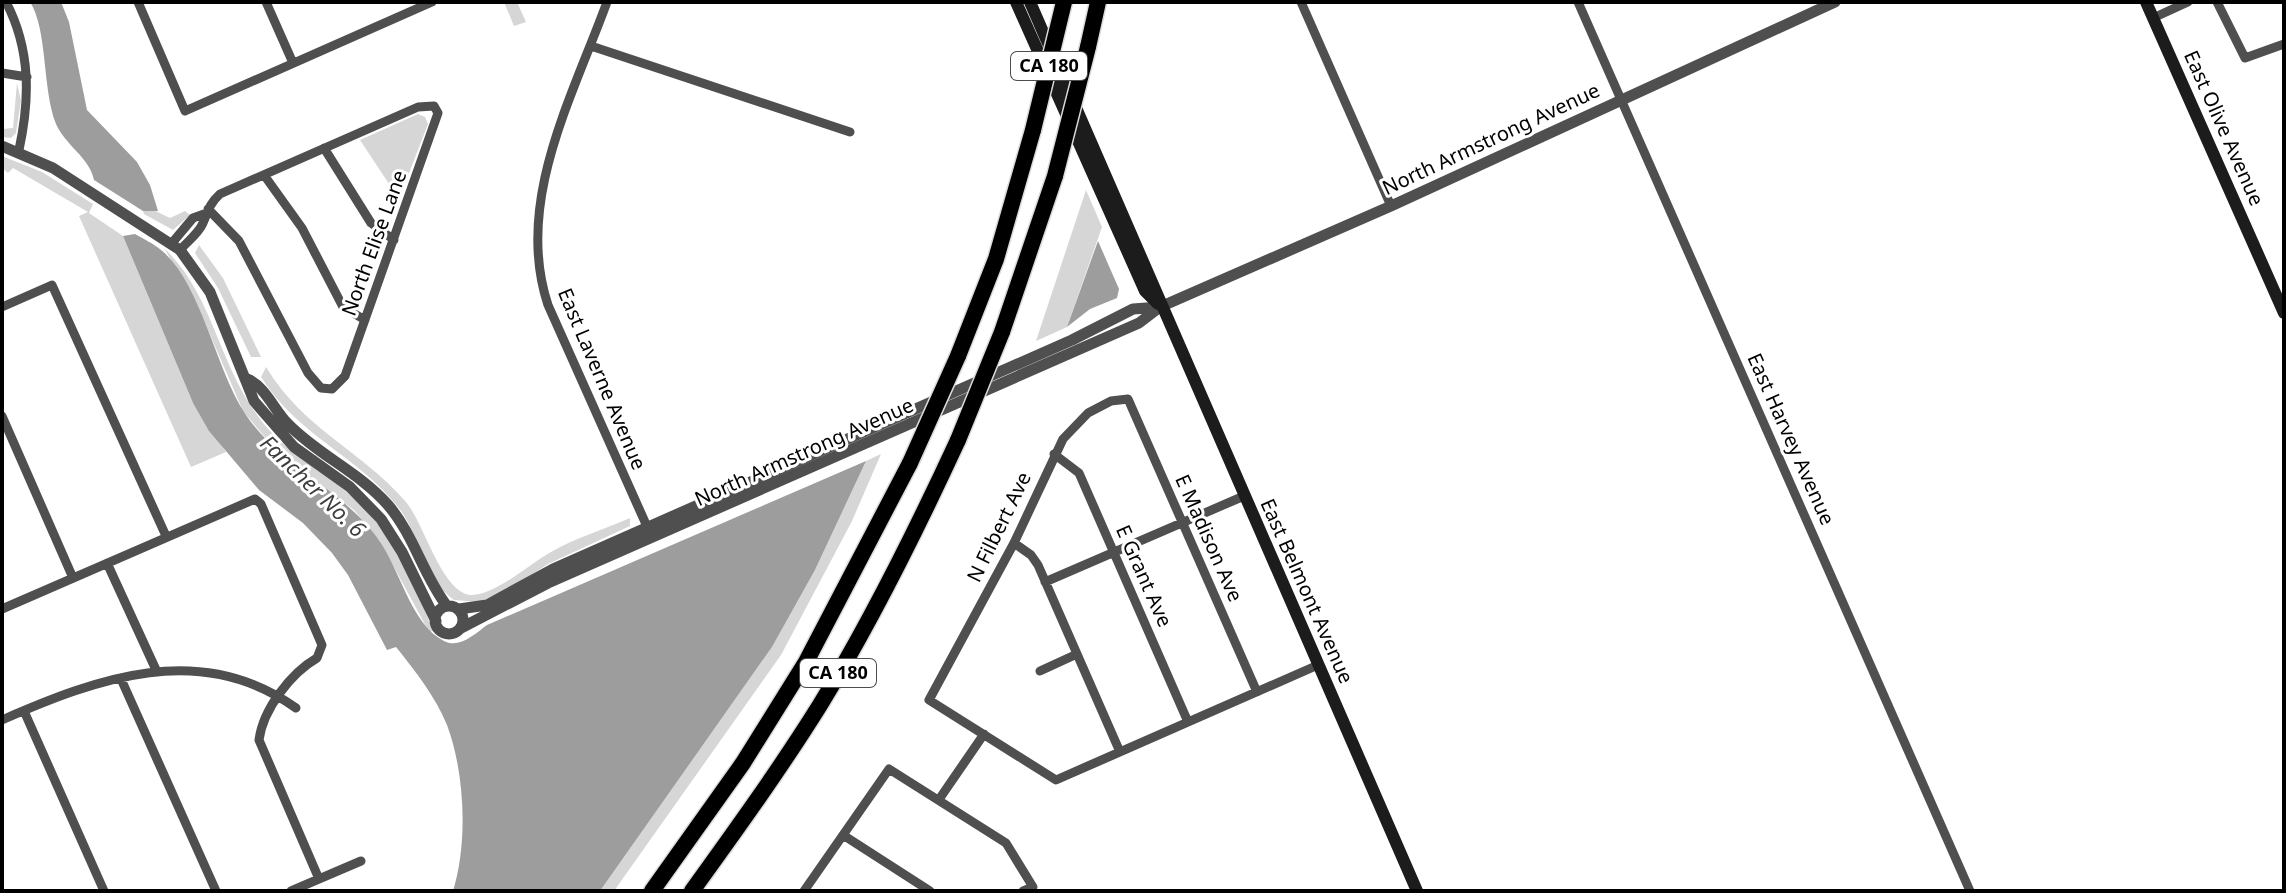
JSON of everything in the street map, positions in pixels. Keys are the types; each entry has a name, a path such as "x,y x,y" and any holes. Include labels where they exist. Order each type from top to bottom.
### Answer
{"highway":[{"name":"CA 180","path":"652,891 743,763 806,662 910,463 958,356 996,259 1033,130 1064,2"},
{"name":"CA 180","path":"692,891 789,752 844,664 907,549 958,440 1002,332 1055,176 1098,2"}],"main road":[{"name":"East Belmont Avenue","path":"1016,2 1145,291 1160,307"},
{"name":"East Belmont Avenue","path":"1030,2 1156,286 1160,307 1417,891"},
{"name":"East Olive Avenue","path":"2146,2 2284,313"}],"street":[{"path":"6,2 19,31 27,77 26,109 19,150"},
{"path":"138,2 185,111 432,2"},
{"path":"266,2 293,63"},
{"name":"East Laverne Avenue","path":"607,2 542,184 536,229 538,268 548,305 649,533"},
{"path":"1301,2 1391,206"},
{"name":"East Harvey Avenue","path":"1578,2 1970,891"},
{"name":"North Armstrong Avenue","path":"461,628 649,533 1072,340 1133,309 1160,307 1391,206 1835,2"},
{"path":"2153,18 2188,2"},
{"path":"2217,2 2245,58 2284,44"},
{"path":"591,46 850,132"},
{"path":"2,73 27,77"},
{"name":"North Elise Lane","path":"206,211 239,241 308,373 321,388 332,389 345,376 437,121 434,106 418,107 324,148"},
{"path":"2,146 19,150 116,206 176,246 205,283 254,401 281,435 350,487 381,519 402,552 444,633 453,634 461,628 463,620 388,506 355,474 289,426 257,383 247,379"},
{"path":"176,246 202,226 206,211 220,194 324,148 371,223 394,240"},
{"path":"264,175 302,228 343,307 365,320"},
{"path":"2,307 52,285 166,536"},
{"name":"N Filbert Ave","path":"984,734 929,700 1014,543 1054,454 1088,413 1111,401 1128,399"},
{"name":"E Madison Ave","path":"1128,399 1257,692"},
{"path":"2,416 73,578"},
{"name":"E Grant Ave","path":"1054,454 1079,473 1188,722"},
{"path":"1045,582 1244,496"},
{"path":"2,609 255,499 261,504 322,645 322,653 300,668 262,724 259,740 319,879"},
{"name":"North Armstrong Avenue","path":"453,608 487,605 553,569 649,533"},
{"path":"1014,543 1031,555 1045,582 1120,752"},
{"path":"107,563 157,672"},
{"path":"436,621 439,610 453,608"},
{"path":"1040,671 1077,654"},
{"path":"940,798 984,734 1056,780 1318,665"},
{"path":"2,720 67,692 157,672 195,669 233,675 296,708"},
{"path":"121,679 216,891"},
{"path":"24,711 104,891"},
{"path":"804,891 889,769 940,798 1006,843 1023,864 1028,889"},
{"path":"843,835 930,891"},
{"path":"291,891 361,861"}],"shaded area":[{"path":"504,2 517,2 526,22 514,26"},
{"path":"17,83 21,101 16,133 11,138 2,137 2,129 13,128"},
{"path":"418,114 425,117 428,124 399,199 360,140"},
{"path":"2,156 42,172 93,204 89,213 123,236 193,403 226,452 191,467 79,216 88,212 13,168 8,173 2,168"},
{"path":"1086,190 1102,227 1067,327 1036,341"},
{"path":"149,208 170,218 185,211 190,215 173,230 144,214 143,211"},
{"path":"199,245 223,278 261,357 251,357 218,288 195,253"},
{"path":"164,248 193,286 242,392 264,425 286,446 347,492 376,521 409,574 433,631 429,632 380,541 354,510 279,454 243,411 196,302"},
{"path":"266,367 298,408 370,467 406,502 442,570 461,591 480,594 570,542 630,518 630,526 548,564 513,587 479,602 454,600 436,580 398,507 365,473 310,431 276,398 261,377"},
{"path":"881,454 852,521 781,655 614,891 600,891 772,647 815,570 866,461"}],"water":[{"path":"30,2 61,2 69,22 87,110 137,162 150,185 158,211 143,211 94,180 88,165 60,132 52,110 40,28"},
{"name":"Fancher No. 6","path":"135,234 161,250 175,264 197,304 234,394 258,431 361,519 384,549 422,622 432,633 450,643 461,642 487,625 866,461 815,570 772,647 600,891 453,891 461,852 461,786 453,744 442,714 396,647 387,650 348,575 332,553 303,523 259,490 209,431 193,403 123,236"},
{"path":"1098,241 1119,289 1117,298 1090,309 1067,327"}]}
